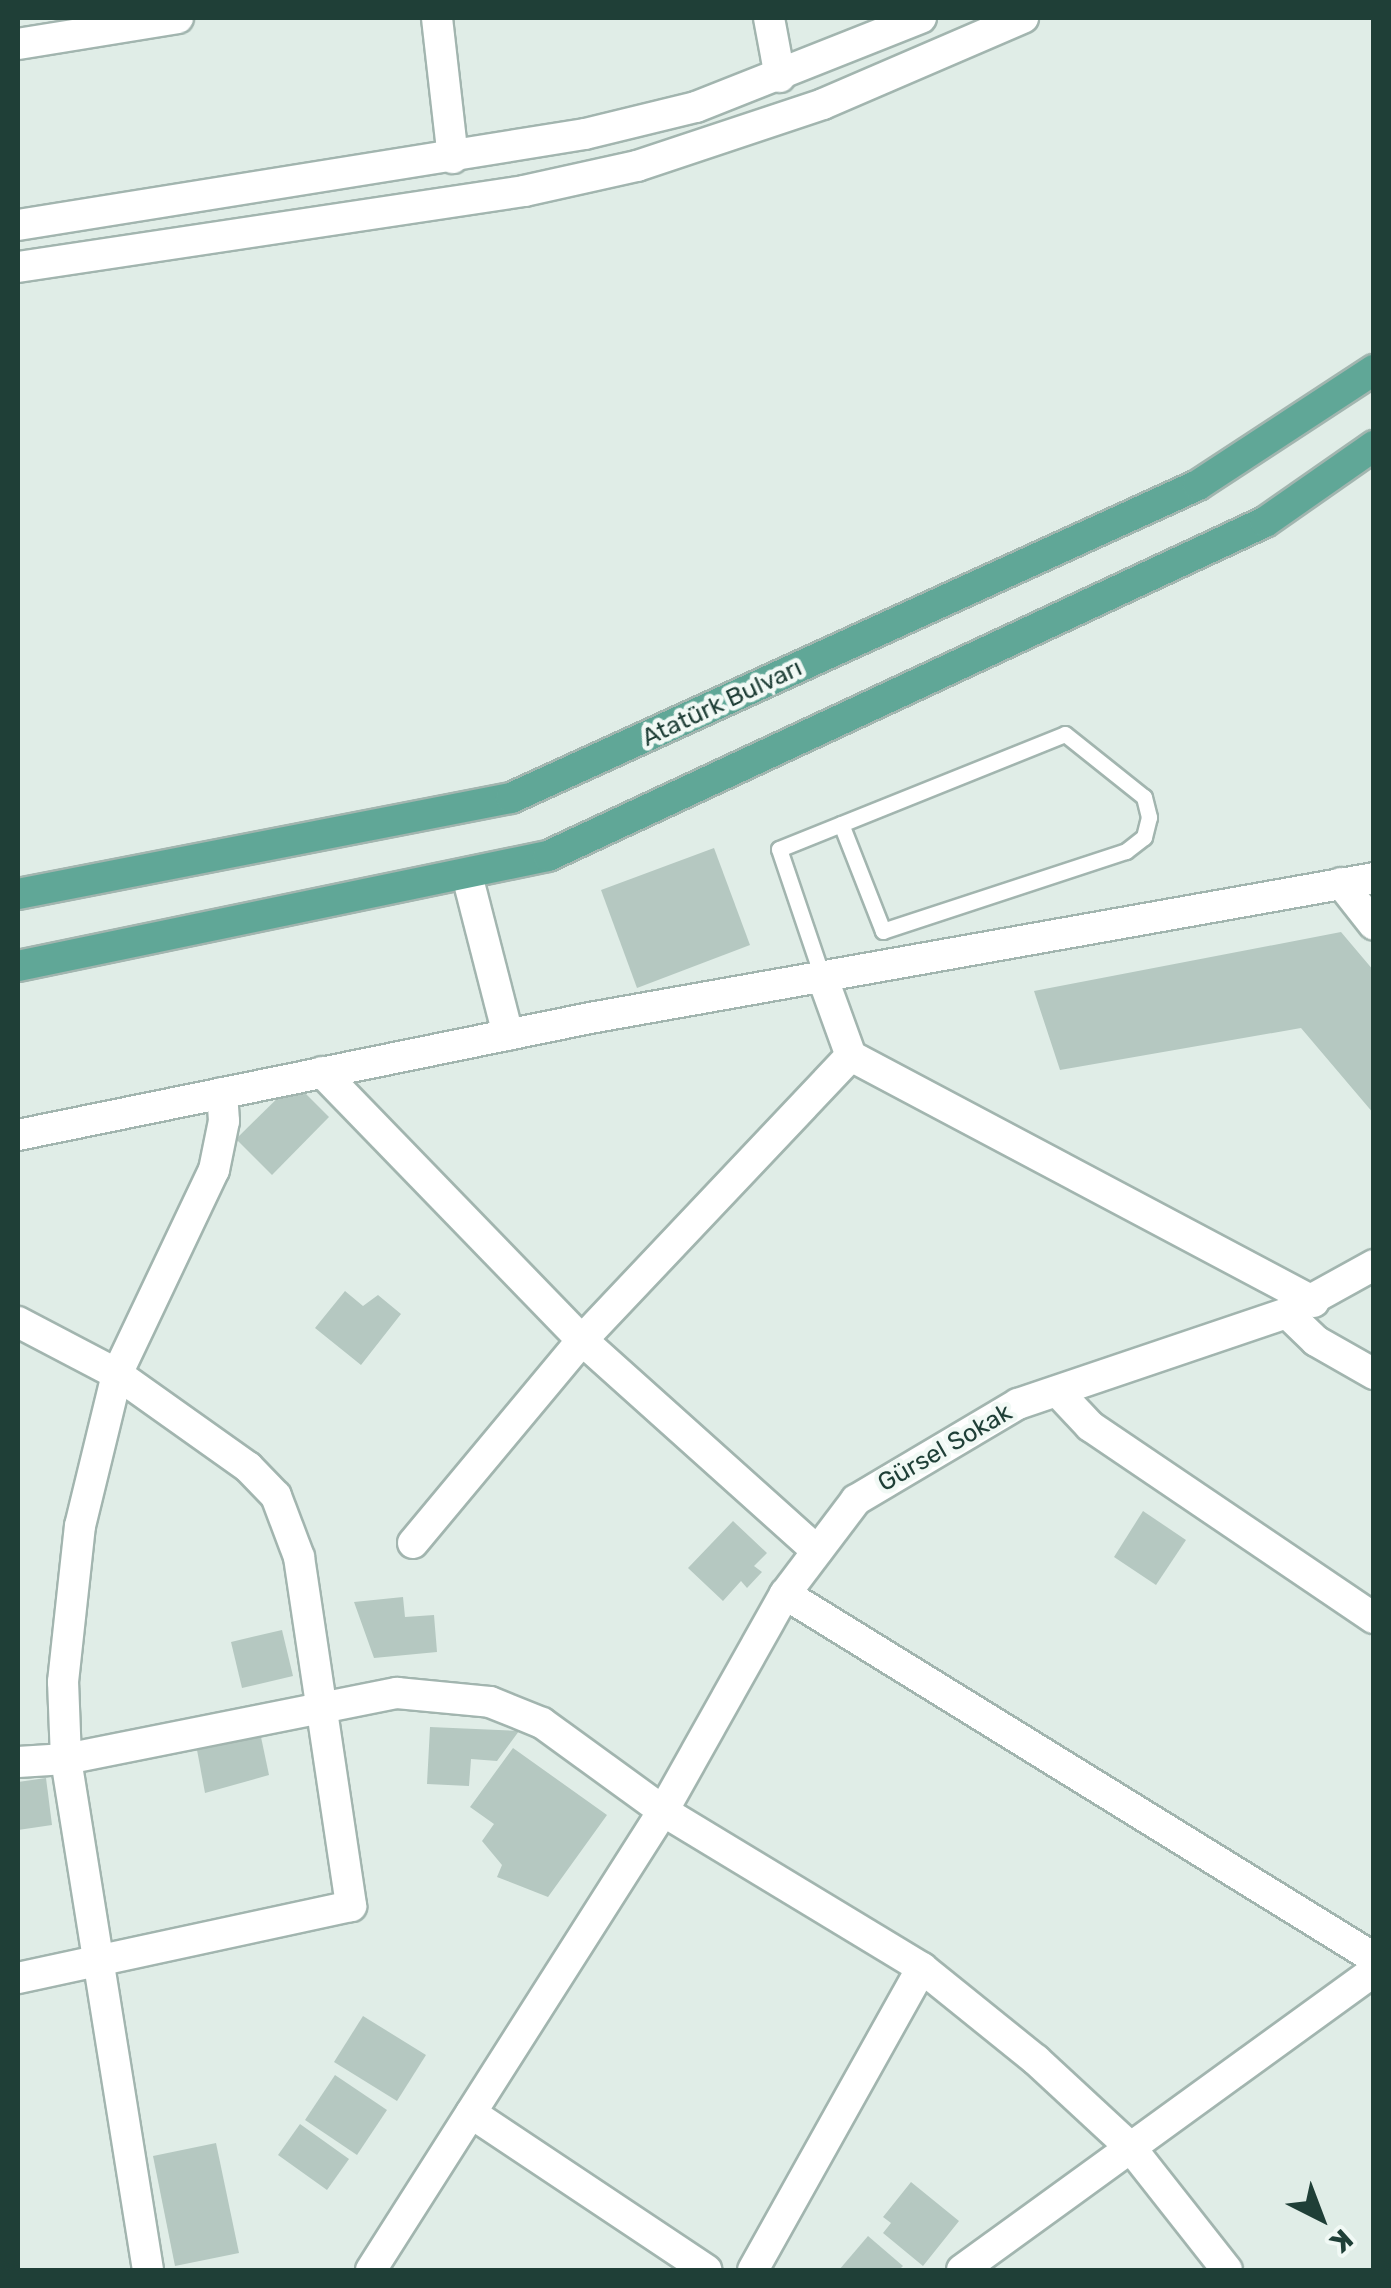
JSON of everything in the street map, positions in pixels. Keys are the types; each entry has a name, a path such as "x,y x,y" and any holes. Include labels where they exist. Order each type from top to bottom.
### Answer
{"main road":[{"name":"Atatürk Bulvarı","path":"18,894 512,798 1198,485 1374,370"},
{"path":"18,966 548,856 1248,530 1374,446"}],"street":[{"path":"18,44 178,18"},
{"path":"437,18 454,158"},
{"path":"769,18 780,77"},
{"path":"18,225 454,158 696,107 780,77 921,18"},
{"path":"18,267 524,190 637,166 824,104 1024,18"},
{"path":"468,875 508,1034"},
{"path":"18,1135 508,1034 1374,878"},
{"path":"1341,883 1374,925"},
{"path":"822,976 850,1056 1300,1308 1316,1342 1374,1374"},
{"path":"413,1543 582,1340 850,1056"},
{"path":"322,1072 582,1340 817,1551"},
{"path":"148,2270 95,1962 66,1759 68,1605 117,1374 214,1170 224,1122 222,1093"},
{"name":"Gürsel Sokak","path":"371,2270 664,1811 785,1594 856,1500 1018,1404 1300,1308 1374,1264"},
{"path":"18,1322 117,1374 248,1467 276,1496 299,1557 351,1906 18,1978"},
{"path":"1058,1392 1090,1426 1374,1618"},
{"path":"785,1594 1374,1958"},
{"path":"18,1762 66,1759 397,1693 490,1702 542,1722 664,1811 922,1968 1036,2060 1131,2148 1228,2270"},
{"path":"753,2270 922,1968"},
{"path":"962,2270 1374,1972"},
{"path":"471,2113 706,2270"}],"lane":[{"path":"822,976 779,849 841,824 1065,734 1144,797 1149,817 1144,838 1126,851 883,931 841,824"}],"building":[{"path":"714,848 750,945 637,988 601,890"},
{"path":"1341,932 1374,971 1374,1114 1301,1028 1060,1070 1034,991"},
{"path":"294,1082 329,1117 272,1175 236,1139"},
{"path":"345,1291 363,1306 378,1295 401,1314 361,1365 315,1328"},
{"path":"1143,1511 1186,1540 1156,1585 1114,1557"},
{"path":"733,1521 767,1553 754,1566 762,1572 747,1588 741,1581 723,1601 688,1568"},
{"path":"403,1597 405,1617 434,1615 437,1652 374,1658 354,1602"},
{"path":"282,1630 293,1676 242,1688 231,1642"},
{"path":"430,1727 519,1731 497,1761 471,1759 469,1786 427,1784"},
{"path":"261,1737 269,1775 205,1793 197,1750"},
{"path":"513,1748 607,1815 548,1897 497,1877 502,1865 482,1841 494,1824 470,1807"},
{"path":"46,1778 52,1825 18,1830 18,1782"},
{"path":"363,2016 426,2055 397,2101 334,2062"},
{"path":"335,2075 387,2110 357,2155 305,2120"},
{"path":"300,2124 349,2159 327,2190 278,2155"},
{"path":"216,2143 239,2253 175,2266 153,2156"},
{"path":"911,2182 959,2221 923,2266 883,2233 891,2223 883,2217"},
{"path":"868,2236 903,2266 899,2270 839,2270"}]}
